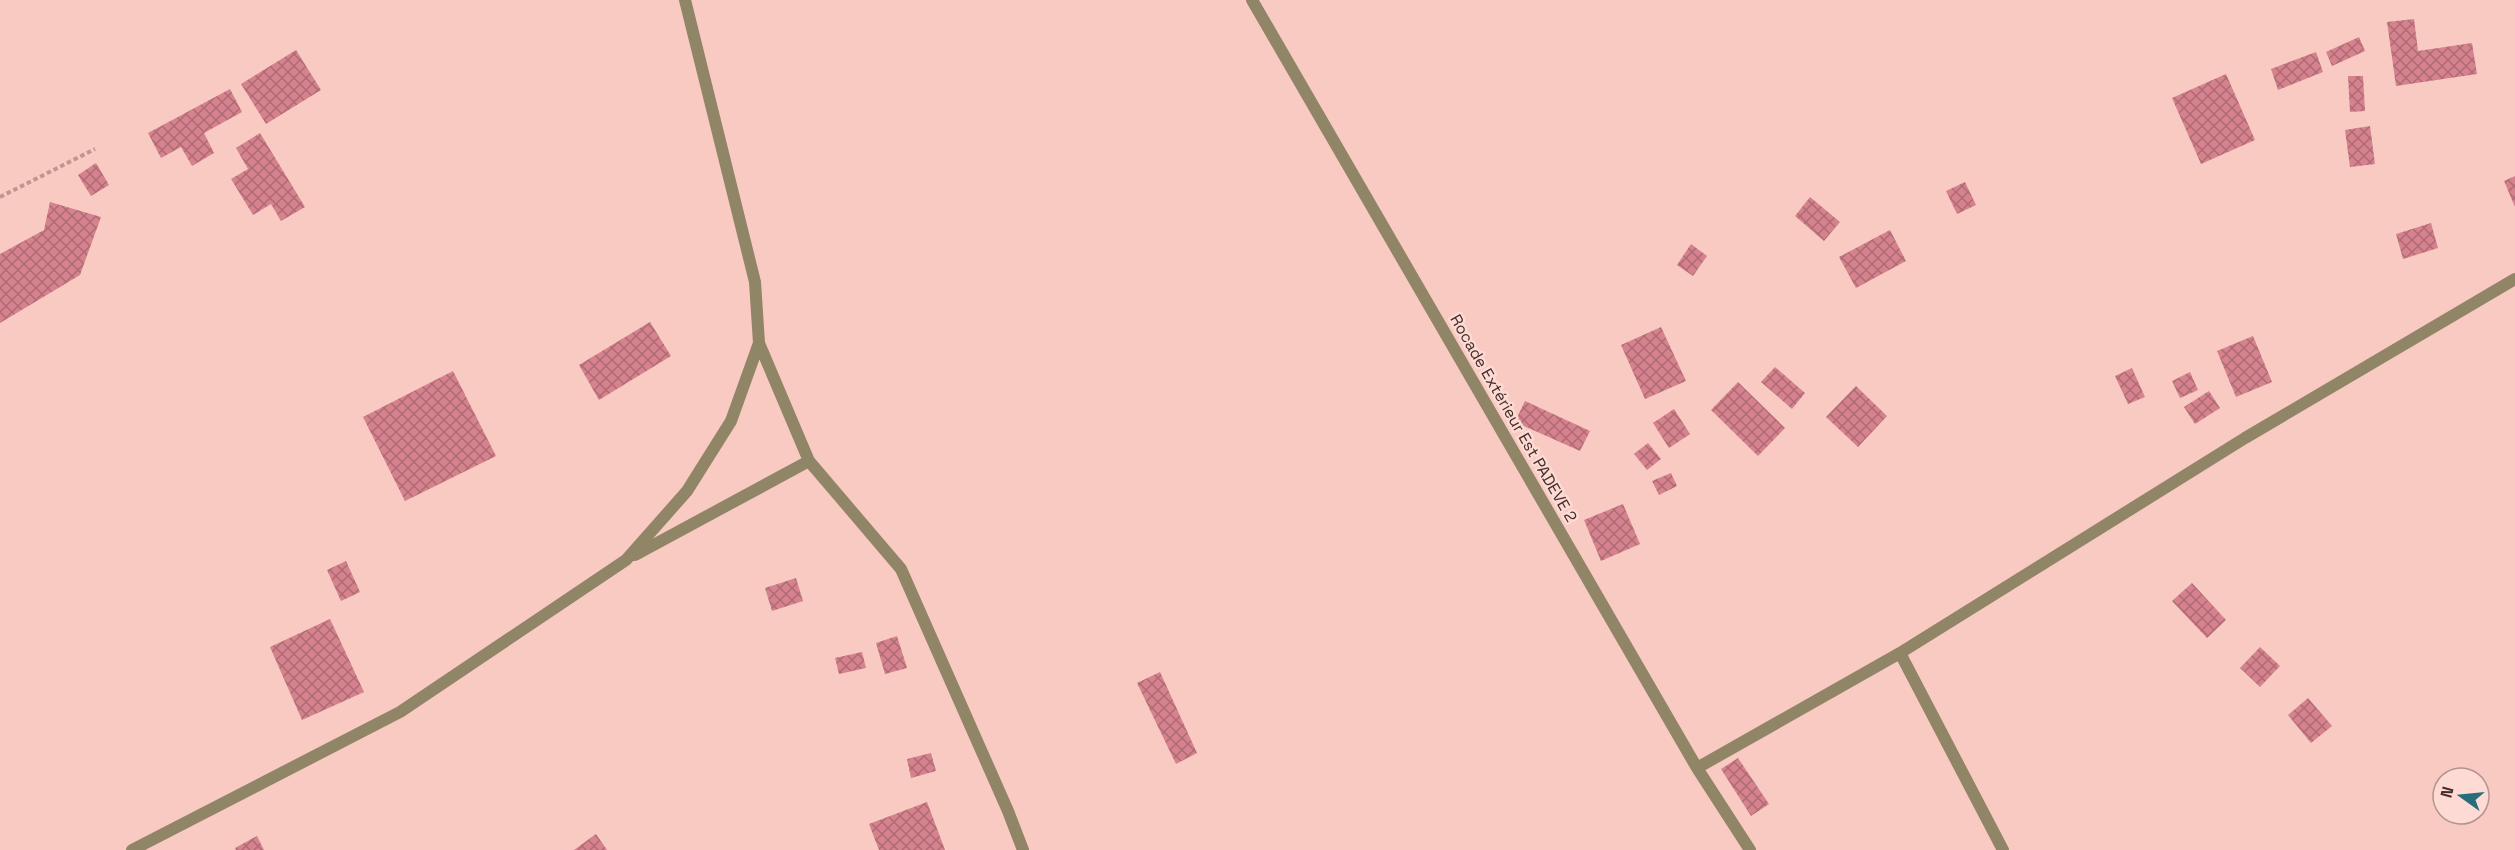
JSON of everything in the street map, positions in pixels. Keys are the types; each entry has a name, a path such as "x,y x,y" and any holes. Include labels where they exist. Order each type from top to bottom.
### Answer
{"street":[{"path":"685,0 755,282 759,343 809,462 901,569 1023,850"},
{"name":"Rocade Extérieur Est PADEVE 2","path":"1252,0 1697,768 1750,850"},
{"path":"1697,768 1900,652 2235,444 2515,279"},
{"path":"626,560 687,491 731,421 759,343"},
{"path":"132,850 400,712 626,560 809,462"},
{"path":"1900,652 2003,850"}],"path":[{"path":"0,197 95,149"}],"building":[{"path":"2414,19 2418,51 2472,43 2477,74 2396,86 2387,22"},
{"path":"2359,37 2365,51 2332,66 2326,52"},
{"path":"296,50 321,90 266,124 241,84"},
{"path":"2316,52 2323,72 2278,90 2271,69"},
{"path":"2226,74 2255,140 2201,164 2172,98"},
{"path":"2348,76 2363,76 2365,111 2350,112"},
{"path":"230,89 242,112 204,133 214,153 192,166 181,147 161,158 148,133"},
{"path":"2370,126 2375,164 2350,167 2345,130"},
{"path":"260,133 305,207 281,221 271,204 253,215 231,179 248,169 236,148"},
{"path":"96,163 109,185 91,196 78,175"},
{"path":"2515,176 2515,207 2504,181"},
{"path":"1965,182 1976,205 1957,214 1946,191"},
{"path":"1810,197 1840,222 1824,241 1795,216"},
{"path":"50,202 101,217 80,275 0,323 0,254 44,230"},
{"path":"2431,223 2438,248 2403,259 2396,234"},
{"path":"1890,230 1906,261 1856,288 1839,257"},
{"path":"1691,244 1707,256 1693,276 1677,265"},
{"path":"650,322 671,356 599,400 579,365"},
{"path":"1661,327 1686,381 1645,399 1621,345"},
{"path":"2253,336 2272,382 2236,397 2217,351"},
{"path":"1775,367 1805,393 1792,409 1761,382"},
{"path":"2132,368 2145,397 2128,404 2115,376"},
{"path":"453,371 496,456 405,501 363,417"},
{"path":"2190,372 2198,390 2180,398 2172,381"},
{"path":"1738,382 1785,428 1758,456 1711,410"},
{"path":"1856,386 1887,416 1858,447 1826,417"},
{"path":"2209,391 2220,408 2195,424 2184,407"},
{"path":"1525,401 1590,431 1580,451 1515,422"},
{"path":"1674,409 1690,434 1669,448 1653,423"},
{"path":"1648,443 1661,459 1647,470 1634,454"},
{"path":"1671,473 1677,486 1659,495 1652,481"},
{"path":"1623,504 1640,544 1601,561 1584,520"},
{"path":"346,561 360,592 341,601 327,570"},
{"path":"796,578 803,601 772,611 765,588"},
{"path":"2192,583 2226,620 2207,638 2172,601"},
{"path":"330,619 364,692 302,720 270,647"},
{"path":"897,636 907,668 885,674 876,643"},
{"path":"2260,647 2280,666 2260,687 2240,668"},
{"path":"862,652 866,668 839,674 835,658"},
{"path":"1160,672 1197,753 1176,764 1137,683"},
{"path":"2308,698 2332,726 2311,743 2288,715"},
{"path":"931,753 936,771 911,778 907,759"},
{"path":"1738,758 1769,804 1751,816 1721,769"},
{"path":"927,802 945,850 879,850 869,824"},
{"path":"596,834 607,850 574,850"},
{"path":"257,836 264,850 236,850 235,848"}]}
